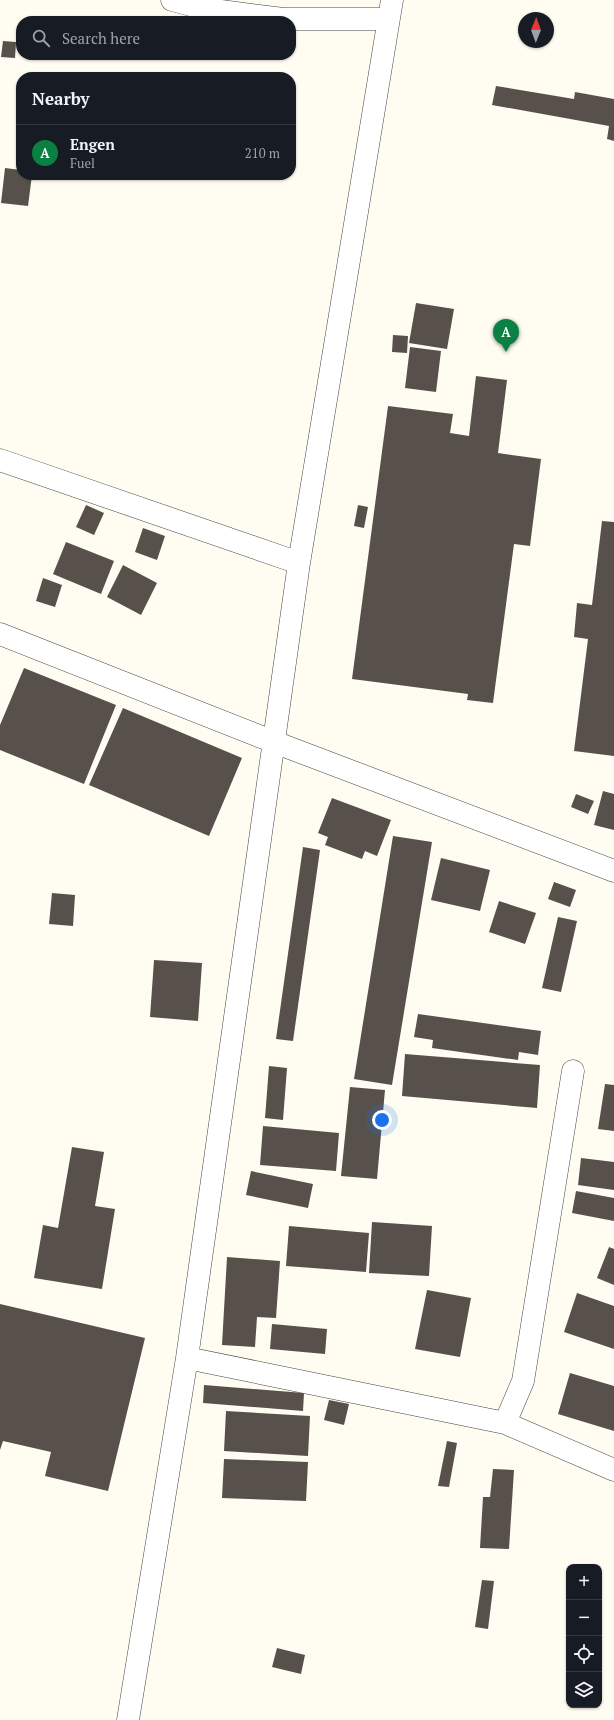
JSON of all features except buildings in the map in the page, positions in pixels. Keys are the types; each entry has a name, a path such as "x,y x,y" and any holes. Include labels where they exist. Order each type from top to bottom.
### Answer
{"street":[{"path":"172,0 206,9 260,16"},
{"path":"128,1720 187,1358 299,563 390,10 296,18"},
{"path":"0,460 299,563"},
{"path":"0,634 274,742 614,871"},
{"path":"506,1423 523,1381 573,1071"},
{"path":"187,1358 506,1423 614,1470"}],"place":[{"name":"Engen","path":"506,352"}]}
